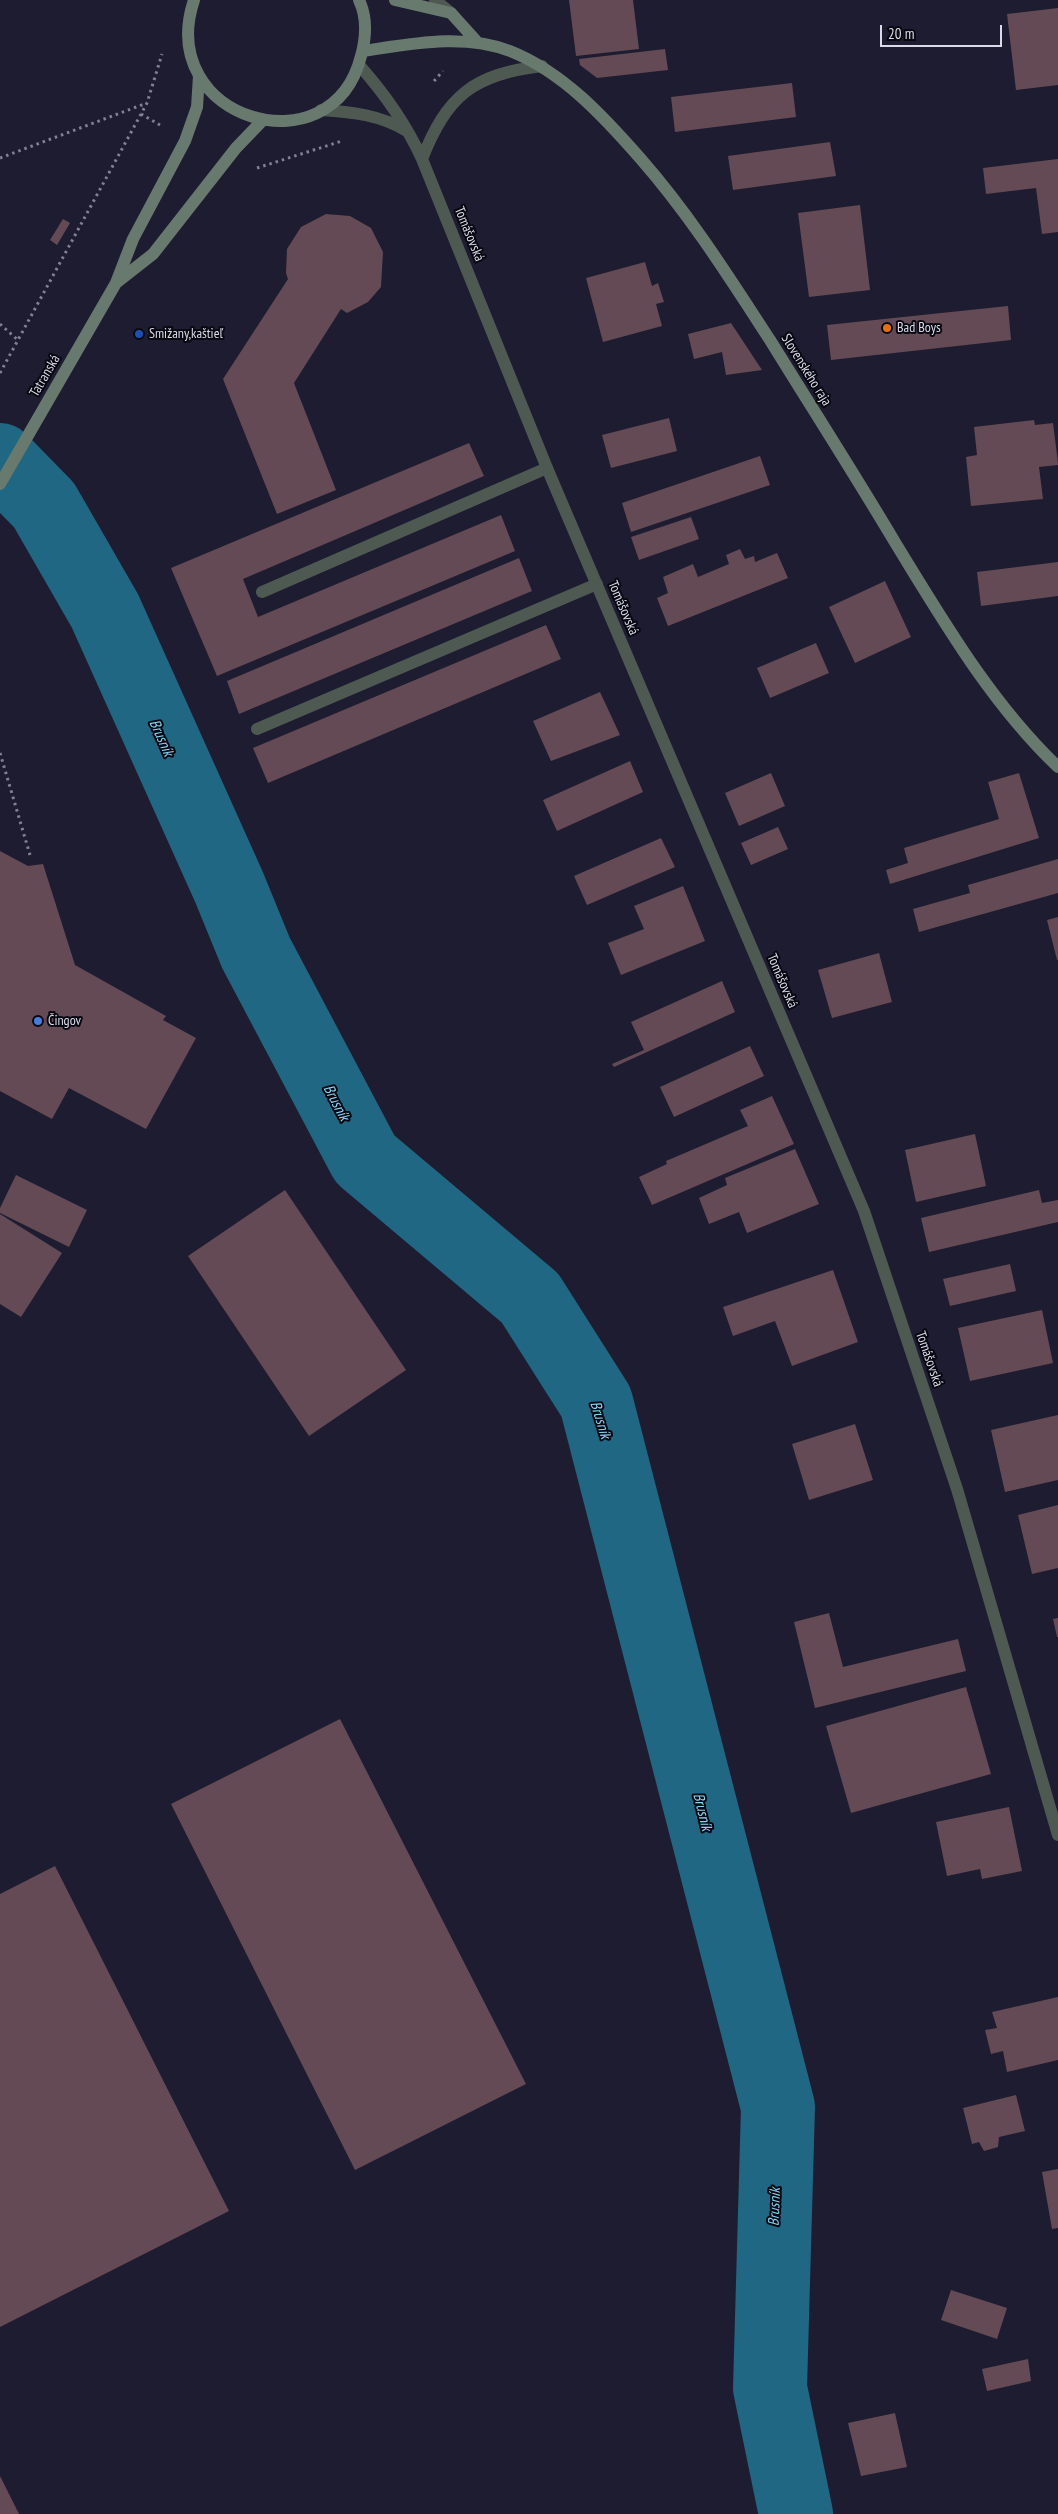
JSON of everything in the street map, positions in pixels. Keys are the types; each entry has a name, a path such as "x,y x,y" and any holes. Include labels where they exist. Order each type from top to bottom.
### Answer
{"street":[{"name":"Tatranská","path":"194,0 189,20 188,39 192,59 199,76 210,92 226,106 243,115 262,121 282,122 303,118 321,110 335,101 346,89 359,65 365,39 364,21 359,0"},
{"path":"395,0 451,13"},
{"path":"435,0 451,13 478,43"},
{"name":"Slovenského raja","path":"363,51 419,42 478,43 509,51 542,66 564,82 612,126 693,222 843,455 950,632 1019,726 1058,767"},
{"name":"Tomášovská","path":"359,65 380,89 410,132 547,468 864,1211 957,1490 1058,1835"},
{"path":"422,160 434,129 453,102 479,82 509,70 542,66"},
{"name":"Tatranská","path":"0,484 116,283 133,238 185,141 197,107 199,76"},
{"path":"321,110 365,114 389,120 410,132"},
{"name":"Tatranská","path":"116,283 153,254 236,148 262,121"},
{"path":"262,592 547,468"},
{"path":"257,729 597,584"}],"path":[{"path":"0,158 147,103 0,374"},
{"path":"0,324 19,341"},
{"path":"0,753 30,855"}],"building":[{"path":"569,0 633,0 639,49 576,56"},
{"path":"1058,8 1058,85 1016,90 1007,14"},
{"path":"665,49 668,70 597,78 580,65 579,59"},
{"path":"792,83 796,117 675,132 671,97"},
{"path":"830,142 836,176 733,190 728,156"},
{"path":"1058,159 1058,232 1042,234 1036,188 986,194 983,168"},
{"path":"860,205 870,290 809,297 798,213"},
{"path":"326,214 350,216 371,228 383,252 381,287 368,302 347,313 341,309 294,383 336,490 277,514 223,379 288,279 286,273 287,249 301,227"},
{"path":"63,219 70,223 57,245 50,240"},
{"path":"645,262 652,286 658,283 664,302 656,304 662,326 603,342 586,278"},
{"path":"1008,306 1011,340 831,360 827,325"},
{"path":"731,323 762,370 726,375 722,352 694,359 688,334"},
{"path":"669,418 677,451 611,468 602,435"},
{"path":"1034,420 1035,425 1053,423 1058,463 1058,465 1039,467 1043,499 971,506 966,457 977,455 974,427"},
{"path":"469,443 484,476 243,579 258,617 501,515 515,551 217,676 171,568"},
{"path":"760,456 770,485 631,532 622,503"},
{"path":"691,517 699,539 639,560 631,537"},
{"path":"740,549 745,559 754,556 755,562 777,553 788,578 668,626 657,598 668,593 663,577 693,564 698,577 729,564 726,555"},
{"path":"519,558 532,591 239,714 227,681"},
{"path":"1058,562 1058,596 981,606 977,572"},
{"path":"885,581 911,637 855,663 829,607"},
{"path":"546,625 561,659 268,783 253,748"},
{"path":"816,643 829,673 770,698 757,668"},
{"path":"600,692 620,735 551,761 533,721"},
{"path":"630,761 643,792 557,831 543,800"},
{"path":"771,773 785,806 739,826 725,793"},
{"path":"1019,773 1039,838 890,884 886,870 908,863 904,848 999,819 988,782"},
{"path":"778,827 788,849 751,865 741,843"},
{"path":"661,838 675,867 587,905 574,876"},
{"path":"0,851 28,866 43,864 75,965 166,1016 163,1020 196,1038 146,1129 69,1088 52,1119 0,1091"},
{"path":"1058,859 1058,893 919,932 913,909 970,893 968,885"},
{"path":"683,886 705,941 621,975 608,943 644,929 634,906"},
{"path":"1058,917 1058,960 1057,960 1047,920"},
{"path":"879,953 892,1002 832,1018 818,970"},
{"path":"722,981 735,1012 614,1067 612,1064 644,1050 631,1022"},
{"path":"750,1046 764,1076 674,1117 660,1087"},
{"path":"772,1096 794,1144 652,1205 639,1177 667,1164 666,1161 748,1126 740,1110"},
{"path":"975,1134 986,1186 916,1202 905,1150"},
{"path":"795,1149 819,1204 747,1233 739,1212 709,1224 699,1198 727,1185 725,1178"},
{"path":"16,1175 87,1210 69,1247 0,1213 0,1208"},
{"path":"285,1190 406,1370 309,1436 188,1256"},
{"path":"1039,1190 1042,1203 1058,1200 1058,1222 929,1252 921,1218"},
{"path":"0,1214 62,1253 21,1317 0,1304"},
{"path":"1010,1264 1016,1291 950,1306 943,1279"},
{"path":"833,1270 858,1342 792,1366 775,1321 733,1336 723,1307"},
{"path":"1042,1310 1053,1363 970,1381 958,1328"},
{"path":"1058,1415 1058,1480 1005,1492 991,1430"},
{"path":"855,1424 873,1480 809,1500 792,1444"},
{"path":"1058,1505 1058,1568 1032,1574 1018,1515"},
{"path":"829,1613 843,1667 958,1639 966,1671 815,1708 794,1622"},
{"path":"1058,1618 1058,1637 1057,1637 1053,1619"},
{"path":"966,1687 991,1774 851,1813 826,1726"},
{"path":"340,1719 526,2084 355,2170 171,1804"},
{"path":"1009,1807 1022,1871 982,1879 980,1869 947,1876 936,1822"},
{"path":"55,1866 229,2211 0,2327 0,1894"},
{"path":"1058,1997 1058,2060 1007,2072 1003,2051 991,2054 985,2030 997,2028 992,2012"},
{"path":"1016,2095 1025,2131 999,2137 998,2147 984,2151 979,2142 972,2144 963,2108"},
{"path":"1058,2169 1058,2228 1052,2229 1042,2172"},
{"path":"951,2290 1007,2308 997,2339 941,2320"},
{"path":"1028,2359 1031,2381 987,2391 982,2369"},
{"path":"895,2413 907,2467 861,2476 848,2423"},
{"path":"0,2476 19,2514 0,2514"}],"waterway":[{"name":"Brusník","path":"0,460 44,505 105,611 229,887 256,953 365,1159 530,1298 596,1402 778,2107 770,2388 796,2514"}],"place":[{"name":"Bad Boys","path":"887,328"},
{"name":"Smižany,kaštieľ","path":"139,334"},
{"name":"Čingov","path":"38,1021"}]}
